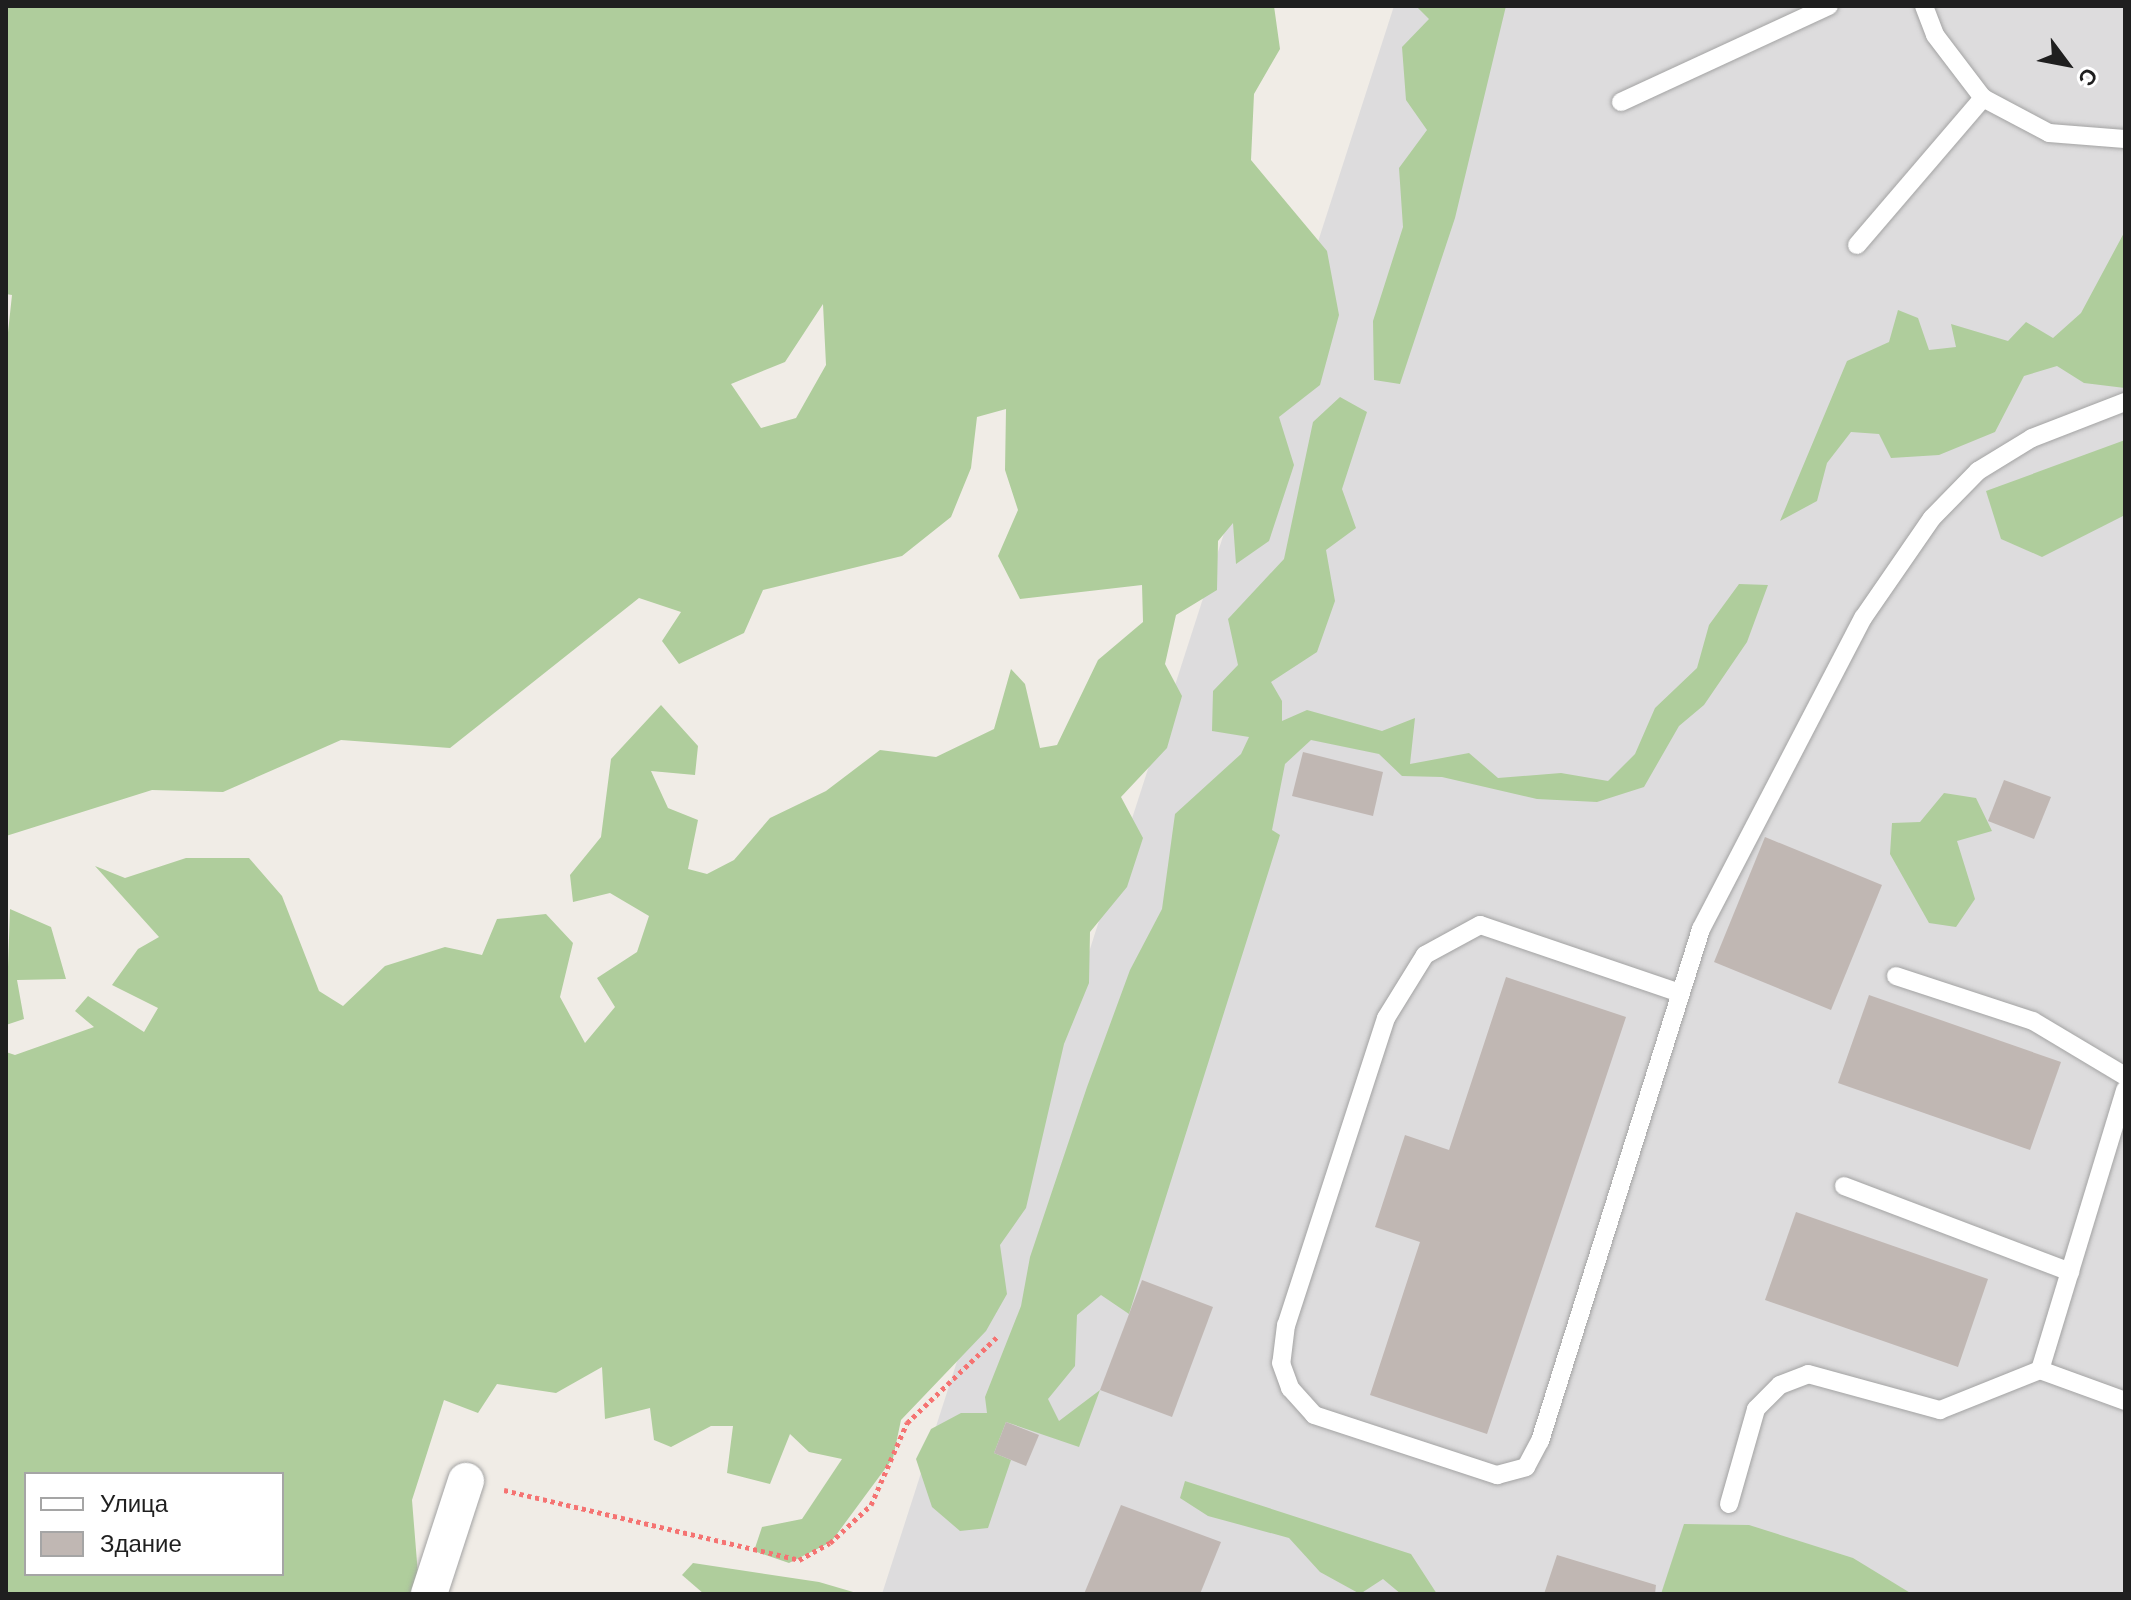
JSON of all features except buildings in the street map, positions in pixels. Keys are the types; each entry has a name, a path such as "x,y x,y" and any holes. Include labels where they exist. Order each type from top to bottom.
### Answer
{"street":[{"path":"429,1594 466,1481"}],"lane":[{"path":"1621,102 1829,6"},
{"path":"1924,6 1935,35 1983,98 2049,133 2125,139"},
{"path":"1857,245 1983,98"},
{"path":"1680,993 1480,925 1425,955 1386,1018 1286,1325 1281,1363 1290,1388 1314,1415 1497,1475 1526,1467 1540,1441 1701,929 1863,618 1932,518 1978,471 2032,438 2125,402"},
{"path":"1896,976 2033,1021 2125,1076"},
{"path":"2040,1370 2125,1090"},
{"path":"1844,1186 2070,1272"},
{"path":"1729,1504 1756,1409 1780,1385 1808,1374 1940,1410 2040,1370 2125,1401"}],"path":[{"path":"466,1481 799,1560 830,1543 871,1505 907,1423 999,1335"}],"shaded area":[{"path":"1394,6 2125,6 2125,1594 882,1594"}],"green space":[{"path":"6,6 1274,6 1280,49 1254,94 1251,160 1327,251 1339,315 1320,385 1279,417 1294,465 1269,541 1236,564 1233,523 1218,541 1217,590 1176,615 1165,664 1182,696 1167,748 1121,797 1143,838 1127,887 1090,932 1089,983 1064,1044 1026,1208 1000,1245 1007,1294 986,1331 901,1420 893,1458 831,1542 789,1563 754,1551 762,1527 802,1519 842,1459 809,1452 790,1434 770,1484 727,1473 733,1426 711,1426 671,1447 654,1440 650,1408 605,1419 602,1367 556,1393 497,1384 478,1413 444,1400 412,1500 419,1587 412,1594 6,1594 6,1052 15,1055 94,1027 75,1011 88,996 144,1032 158,1008 112,985 138,949 159,937 95,866 125,878 186,858 249,858 282,896 319,991 343,1006 385,966 445,947 482,955 497,919 546,914 573,943 560,997 585,1043 615,1007 597,978 637,952 649,916 610,893 573,902 570,875 601,837 611,759 661,705 698,746 695,775 651,771 668,808 698,820 688,869 707,874 734,860 770,818 826,791 880,750 936,757 994,729 1011,669 1025,684 1040,748 1057,745 1098,660 1143,622 1142,585 1020,599 998,556 1018,510 1005,470 1006,409 977,417 971,468 951,517 902,556 763,590 744,633 679,664 662,641 681,612 639,598 450,748 341,740 223,792 152,790 6,836 6,351 12,295 6,294","holes":["823,304 826,365 796,418 761,428 731,384 785,362"]},
{"path":"1416,6 1506,6 1455,218 1400,384 1374,380 1373,321 1403,227 1399,168 1427,130 1406,100 1402,47 1429,19"},
{"path":"2125,231 2125,388 2084,383 2057,366 2024,376 1995,432 1939,455 1891,458 1879,434 1851,432 1827,463 1817,501 1780,521 1847,361 1889,342 1898,310 1918,318 1929,350 1956,347 1951,324 2008,341 2026,322 2053,338 2081,313"},
{"path":"1340,397 1367,412 1342,489 1356,528 1326,550 1335,601 1317,652 1271,682 1282,701 1282,721 1307,710 1382,731 1415,718 1410,764 1469,753 1498,778 1561,773 1608,781 1635,754 1655,708 1697,668 1709,625 1739,584 1768,585 1747,642 1704,705 1679,726 1644,787 1597,802 1537,799 1442,777 1402,776 1379,754 1311,740 1285,764 1272,830 1280,835 1129,1314 1101,1295 1077,1315 1075,1366 1048,1399 1059,1421 1100,1390 1079,1447 1006,1422 994,1453 1011,1460 988,1528 960,1531 932,1507 916,1459 931,1429 961,1413 987,1413 985,1397 1021,1306 1030,1257 1087,1087 1130,970 1162,909 1175,814 1241,754 1249,737 1212,731 1213,691 1238,665 1228,619 1284,559 1313,422"},
{"path":"2125,440 2125,515 2042,557 2001,539 1986,491"},
{"path":"1944,793 1976,798 1992,831 1957,841 1975,899 1956,927 1929,923 1890,854 1892,823 1920,822"},
{"path":"10,909 51,927 66,979 17,980 24,1019 6,1025"},
{"path":"1185,1481 1411,1554 1437,1594 1401,1594 1383,1579 1360,1594 1320,1572 1289,1538 1208,1516 1180,1498"},
{"path":"1684,1524 1749,1525 1853,1558 1912,1594 1661,1594"},
{"path":"693,1563 819,1582 860,1594 704,1594 682,1575"}]}
